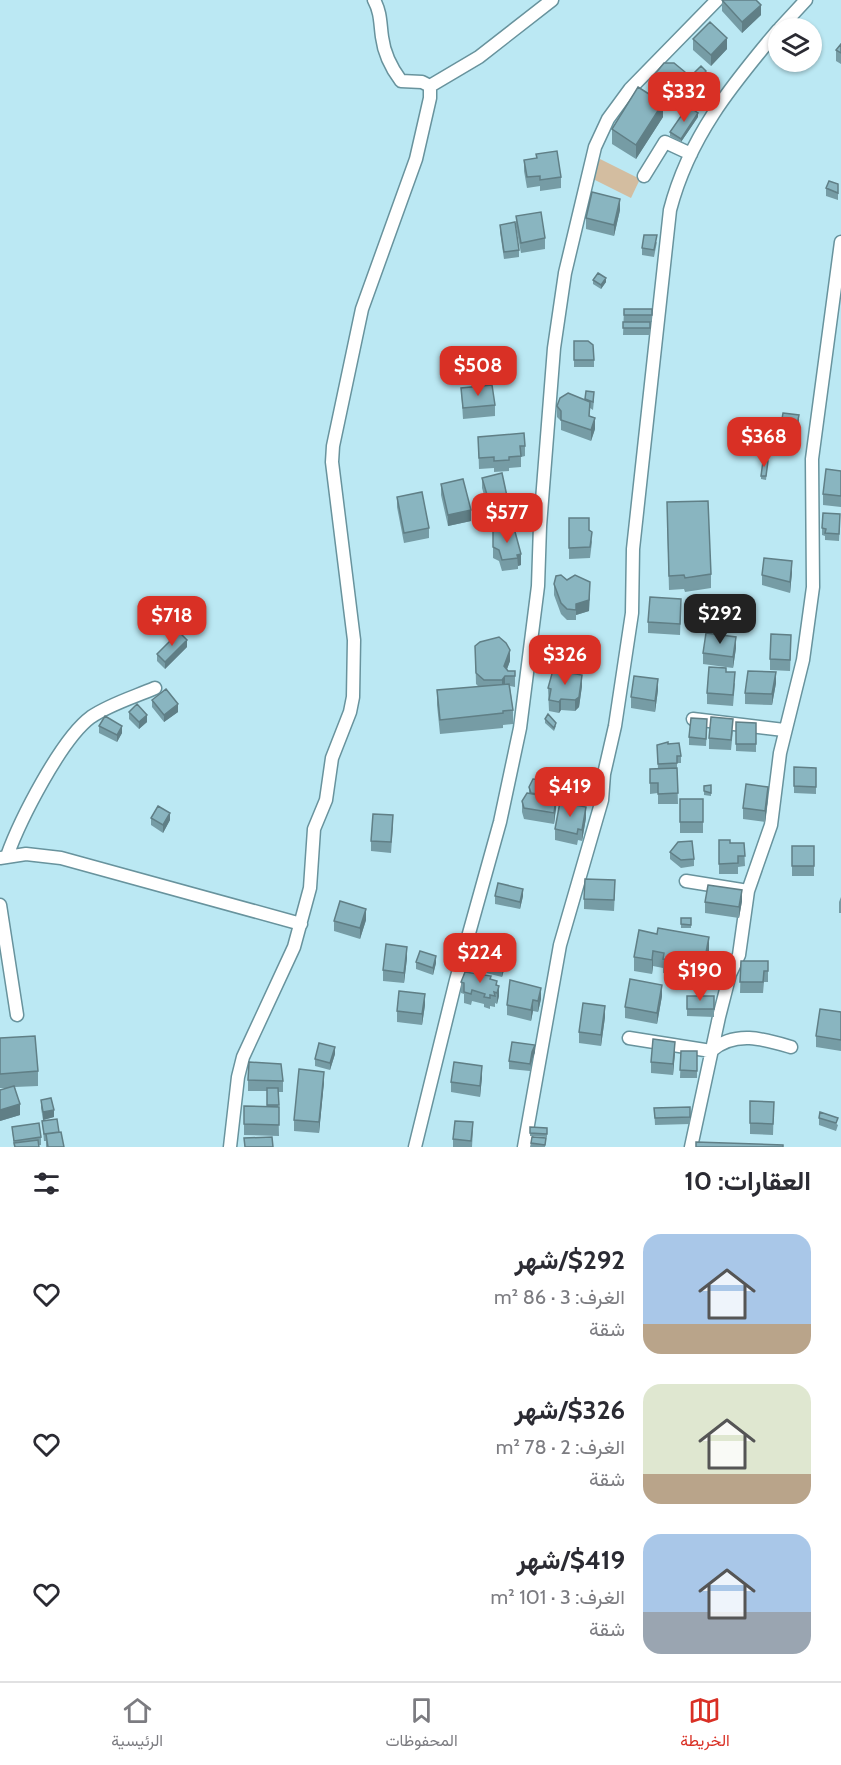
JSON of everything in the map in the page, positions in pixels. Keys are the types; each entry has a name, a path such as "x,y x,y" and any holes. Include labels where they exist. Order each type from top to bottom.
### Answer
{"street":[{"path":"374,0 381,19 384,46 396,74 401,81 422,82 430,86"},
{"path":"430,86 478,57 552,0"},
{"path":"415,1147 456,980 500,822 520,728 538,586 540,514 554,348 565,273 595,147 608,119 630,89 717,0"},
{"path":"789,18 806,0"},
{"path":"524,1147 560,945 602,800 604,774 611,749 632,613 633,549 670,210 676,186 719,102 768,42"},
{"path":"230,1147 237,1077 243,1057 281,980 301,924 312,875 314,829 326,800 332,758 350,712 355,682 354,640 332,462 334,437 349,379 362,309 416,159 430,98 430,86"},
{"path":"644,176 665,142 691,154"},
{"path":"691,1147 730,974 739,955 748,891 771,825 784,730 803,660 813,587 812,459 836,321 841,242"},
{"path":"3,857 73,735 93,716 155,688"},
{"path":"692,719 784,730"},
{"path":"3,857 35,854 61,858 301,924"},
{"path":"686,881 748,891"},
{"path":"0,904 17,1015"},
{"path":"716,974 730,974"},
{"path":"711,1051 722,1041 751,1037 791,1047"},
{"path":"629,1038 711,1051"}],"shaded area":[{"path":"600,159 640,179 631,198 591,178"}],"building":[{"path":"722,0 756,0 761,5 742,22"},
{"path":"710,22 727,38 711,55 693,39"},
{"path":"664,63 674,63 685,72 685,82 680,90 666,93 658,87 655,74"},
{"path":"701,66 706,71 701,77 695,72"},
{"path":"638,87 663,103 636,145 612,129"},
{"path":"697,87 706,93 700,101 691,95"},
{"path":"688,106 698,113 681,139 670,132"},
{"path":"557,151 561,177 540,180 540,176 527,177 524,160 537,158 536,154"},
{"path":"829,181 838,184 838,193 826,188"},
{"path":"592,192 620,199 614,225 586,218"},
{"path":"541,212 545,238 521,243 516,216"},
{"path":"515,222 519,250 504,252 500,225"},
{"path":"644,235 657,235 654,250 642,248"},
{"path":"598,273 606,278 601,285 593,280"},
{"path":"624,309 652,309 652,315 624,315"},
{"path":"623,322 650,322 650,328 623,328"},
{"path":"574,341 588,341 593,345 594,360 574,360"},
{"path":"492,385 495,405 463,408 461,388"},
{"path":"586,391 594,392 593,402 585,399"},
{"path":"568,393 590,402 589,416 595,418 591,430 561,420 561,411 557,406 560,398"},
{"path":"783,413 799,415 794,439 788,438 787,443 774,441 777,418 782,419"},
{"path":"524,433 525,446 520,446 521,456 494,461 494,457 479,458 478,437"},
{"path":"763,461 768,461 766,476 761,476"},
{"path":"826,469 841,471 841,496 823,494"},
{"path":"502,473 508,501 502,502 502,506 491,508 482,478"},
{"path":"463,479 471,510 448,515 441,484"},
{"path":"422,492 429,528 404,533 397,497"},
{"path":"708,501 711,574 685,578 684,575 669,576 667,502"},
{"path":"823,513 840,514 839,534 825,533 826,529 822,528"},
{"path":"569,518 589,518 589,530 592,532 590,547 569,548"},
{"path":"514,528 521,554 517,555 518,558 502,560 499,550 493,547 493,531"},
{"path":"764,558 792,561 790,582 762,575"},
{"path":"561,575 567,580 575,575 590,582 589,600 576,604 576,610 567,609 561,603 554,584 556,576"},
{"path":"650,597 681,599 680,624 648,622"},
{"path":"179,632 187,640 165,662 157,654"},
{"path":"706,633 736,637 733,657 703,653"},
{"path":"771,634 791,635 790,660 770,659"},
{"path":"499,637 510,650 504,666 508,671 515,671 515,676 505,676 502,680 484,680 476,673 475,646 480,642"},
{"path":"709,667 726,668 726,672 735,672 733,695 707,693"},
{"path":"553,670 582,675 579,697 575,700 561,699 559,702 549,700 551,689 548,688"},
{"path":"748,671 776,672 772,694 745,693"},
{"path":"634,676 658,679 655,701 631,697"},
{"path":"509,684 513,710 440,720 437,690"},
{"path":"166,689 178,704 164,715 152,700"},
{"path":"137,704 147,715 139,722 129,712"},
{"path":"548,714 556,723 554,728 545,719"},
{"path":"105,716 122,726 117,735 99,726"},
{"path":"711,717 733,719 731,740 709,738"},
{"path":"691,718 707,719 706,739 689,737"},
{"path":"736,722 756,723 756,744 736,744"},
{"path":"668,742 668,744 679,743 681,756 677,756 677,763 658,764 657,745"},
{"path":"794,767 816,768 816,787 794,786"},
{"path":"677,768 678,793 658,794 658,783 650,783 650,769"},
{"path":"533,779 558,782 556,797 531,793 529,787"},
{"path":"746,784 768,787 765,811 743,808"},
{"path":"711,785 711,793 704,791 704,786"},
{"path":"527,793 556,798 554,813 524,808 522,801"},
{"path":"680,799 703,799 703,822 680,822"},
{"path":"560,802 586,807 582,830 578,829 577,834 555,829"},
{"path":"158,806 170,813 163,825 151,818"},
{"path":"373,814 393,815 391,842 371,841"},
{"path":"719,840 744,843 745,856 738,856 738,863 719,864"},
{"path":"692,841 694,859 681,860 670,852 678,842"},
{"path":"792,846 814,846 814,866 792,866"},
{"path":"585,879 615,880 614,900 584,899"},
{"path":"498,883 523,889 520,902 495,896"},
{"path":"708,885 742,890 739,907 705,902"},
{"path":"340,901 366,909 360,928 334,921"},
{"path":"681,918 691,918 691,925 681,924"},
{"path":"658,928 709,937 704,963 670,956 670,960 663,959 664,953 653,951 652,960 634,957 639,930 657,934"},
{"path":"475,936 508,945 502,966 470,958"},
{"path":"386,944 407,947 404,973 383,970"},
{"path":"420,951 436,956 433,968 416,962"},
{"path":"741,961 768,961 768,971 764,971 763,982 740,982"},
{"path":"465,972 491,976 490,979 497,981 496,985 499,986 497,993 494,992 495,996 484,997 485,994 472,990 471,994 464,992 464,983 461,982"},
{"path":"630,979 662,985 657,1013 625,1007"},
{"path":"510,980 541,988 538,1001 533,1000 531,1010 507,1005"},
{"path":"399,991 425,994 422,1014 397,1011"},
{"path":"687,996 714,996 714,1009 687,1009"},
{"path":"583,1003 605,1006 601,1035 579,1032"},
{"path":"820,1009 841,1012 841,1040 816,1036"},
{"path":"35,1036 38,1071 0,1074 0,1038"},
{"path":"653,1039 675,1042 673,1064 651,1062"},
{"path":"512,1042 535,1045 530,1064 509,1061"},
{"path":"319,1043 335,1047 330,1063 315,1059"},
{"path":"681,1051 697,1051 697,1071 680,1070"},
{"path":"249,1062 281,1064 283,1081 248,1080"},
{"path":"454,1062 482,1066 480,1086 451,1082"},
{"path":"299,1069 324,1072 319,1122 294,1120"},
{"path":"14,1086 20,1104 0,1110 0,1090"},
{"path":"267,1088 278,1088 279,1105 267,1105"},
{"path":"51,1098 54,1110 43,1112 41,1100"},
{"path":"750,1101 774,1102 773,1124 750,1123"},
{"path":"244,1106 279,1107 279,1125 244,1124"},
{"path":"690,1107 690,1117 655,1118 654,1108"},
{"path":"820,1112 838,1118 836,1123 819,1118"},
{"path":"57,1119 59,1132 44,1134 42,1121"},
{"path":"455,1121 473,1122 471,1141 453,1139"},
{"path":"39,1123 41,1137 14,1141 12,1127"},
{"path":"530,1127 547,1128 547,1134 530,1133"},
{"path":"61,1132 64,1147 48,1147 46,1134"},
{"path":"272,1137 273,1147 245,1147 244,1138"},
{"path":"532,1137 546,1138 545,1145 531,1143"},
{"path":"38,1140 39,1147 15,1147 14,1143"},
{"path":"696,1142 783,1145 783,1147 696,1147"}]}
